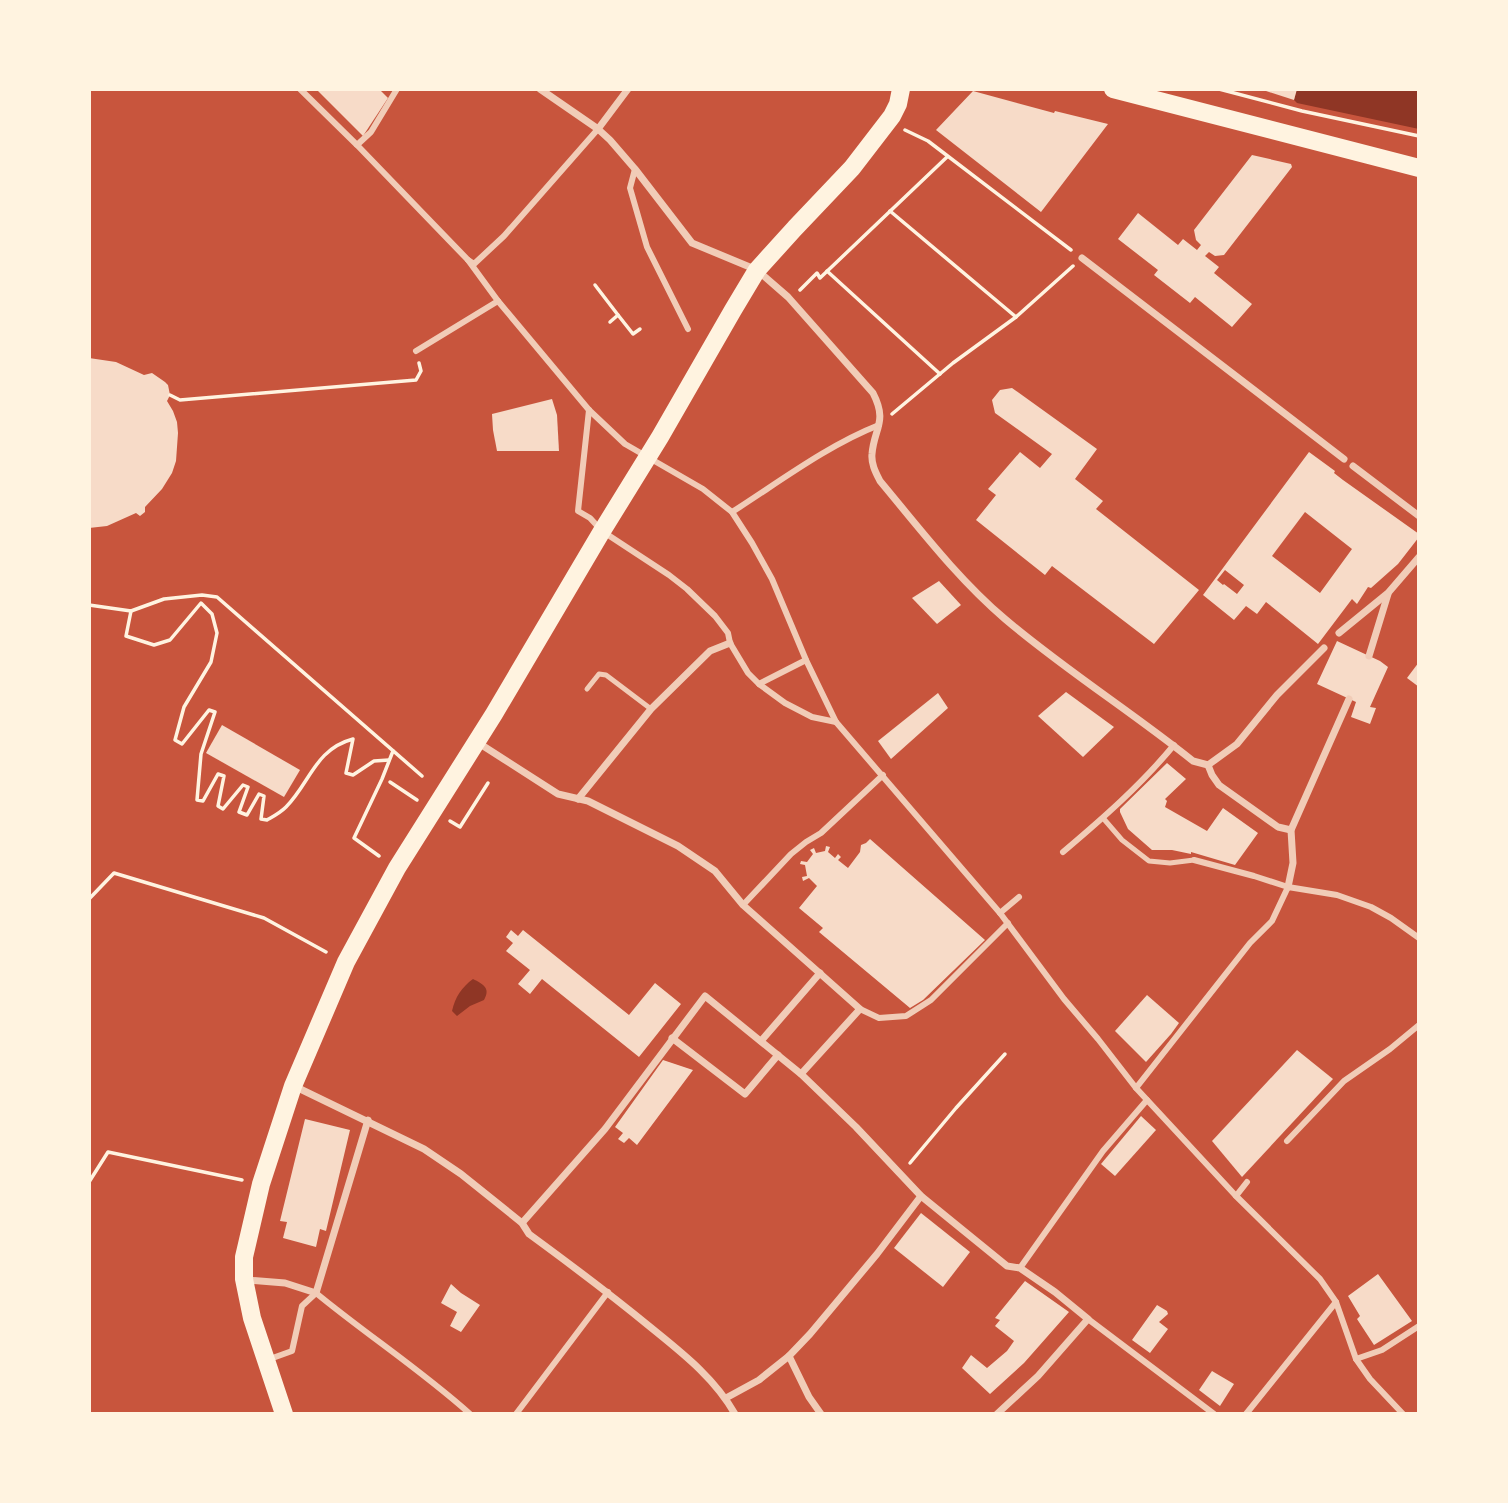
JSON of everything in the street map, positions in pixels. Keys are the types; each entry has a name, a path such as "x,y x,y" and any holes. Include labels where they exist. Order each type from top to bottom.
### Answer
{"main road":[{"path":"284,1414 252,1318 244,1279 244,1257 261,1184 293,1086 346,962 397,868 477,741 757,271 845,177 887,122 898,104 901,89"},
{"path":"1112,89 1419,168"}],"street":[{"path":"300,89 468,260 498,301 589,410 625,444 703,489 732,512 772,579 836,722 1000,913 1064,999 1136,1088 1236,1196 1320,1279 1336,1302 1356,1359 1370,1379 1403,1414"},
{"path":"357,145 371,132 397,89"},
{"path":"540,89 598,129 635,169 692,243 757,271 788,297 873,393 880,406 879,425 872,454 873,465 880,481 955,570 1004,618 1193,761 1208,765"},
{"path":"468,260 474,264 504,236 598,129 628,89"},
{"path":"635,169 630,188 647,247 688,329"},
{"path":"1082,258 1344,459"},
{"path":"416,351 498,301"},
{"path":"589,410 578,511 590,518 602,531 687,589 715,616 728,633 730,643 748,673 760,684 785,703 812,717 836,722"},
{"path":"732,512 825,453 879,425"},
{"path":"1353,466 1419,516"},
{"path":"1339,633 1388,593 1419,557"},
{"path":"1369,656 1388,593"},
{"path":"578,799 651,709 710,651 730,643"},
{"path":"1208,765 1237,744 1277,695 1324,648"},
{"path":"760,684 806,660"},
{"path":"1136,1088 1250,943 1272,921 1288,887 1293,863 1291,830 1349,699"},
{"path":"477,741 558,793 588,802 678,846 715,871 743,905 860,1009 879,1018 906,1016 931,1000 1008,923"},
{"path":"1063,852 1103,818 1174,746"},
{"path":"1208,765 1219,785 1278,827 1291,830"},
{"path":"743,905 791,854 821,833 883,775"},
{"path":"1194,860 1288,887 1337,895 1371,907 1419,938"},
{"path":"1000,913 1019,897"},
{"path":"761,1041 820,973"},
{"path":"522,1223 605,1129 705,996 802,1074 921,1196 1007,1266 1020,1268 1214,1414"},
{"path":"802,1074 860,1009"},
{"path":"1287,1141 1344,1081 1419,1025"},
{"path":"672,1038 745,1094 778,1055"},
{"path":"293,1086 368,1120 433,1155 461,1174 522,1223 529,1234 608,1292 698,1365 726,1398 735,1414"},
{"path":"1020,1268 1103,1151 1147,1100"},
{"path":"266,1360 292,1352 302,1306 316,1293 368,1120"},
{"path":"1236,1196 1247,1182"},
{"path":"726,1398 759,1380 810,1335 921,1196"},
{"path":"244,1279 285,1283 316,1293 349,1321 443,1389 470,1414"},
{"path":"516,1414 608,1292"},
{"path":"1246,1414 1336,1302"},
{"path":"997,1414 1038,1376 1088,1319"},
{"path":"1356,1359 1382,1350 1419,1326"},
{"path":"789,1356 809,1397 821,1414"}],"lane":[{"path":"587,689 599,674 606,675 651,709"},
{"path":"1103,818 1122,839 1149,861 1170,863 1194,860"}],"path":[{"path":"1219,89 1302,111 1419,136"},
{"path":"879,425 940,374 1016,317 1082,258 928,141 887,122"},
{"path":"800,290 817,273 820,278 947,157"},
{"path":"890,211 1016,317"},
{"path":"827,271 940,374"},
{"path":"595,285 638,339"},
{"path":"610,322 618,315"},
{"path":"633,334 640,329"},
{"path":"170,395 180,400 416,380 421,370 416,351"},
{"path":"131,611 126,636 154,645 170,640 201,603 202,595"},
{"path":"89,605 131,611 164,599 202,595 217,597 422,776"},
{"path":"201,603 212,614 216,633 211,662 184,707 175,740 182,744 209,710 215,712 201,754 197,800 203,801 218,774 224,776 218,806 223,808 243,785 248,787 239,812 247,815 259,794 264,796 261,819 267,820 288,805 314,766 342,742 353,739 345,773 353,775 374,761 390,760"},
{"path":"380,856 354,838 393,751"},
{"path":"460,827 488,783"},
{"path":"89,899 114,873 264,918 326,952"},
{"path":"901,1174 1005,1054"},
{"path":"89,1182 108,1152 244,1181"}],"shaded area":[{"path":"1297,89 1419,89 1419,129 1297,103 1294,100"},
{"path":"473,979 485,987 486,996 484,1000 457,1016 452,1011 455,1001 462,989"}],"building":[{"path":"316,89 379,89 388,98 363,136"},
{"path":"1260,89 1297,89 1294,100"},
{"path":"973,91 1054,113 1055,111 1108,124 1041,212 936,130"},
{"path":"1252,155 1291,164 1292,167 1224,255 1215,256 1209,252 1205,256 1219,267 1214,273 1252,304 1232,327 1195,297 1190,303 1154,275 1158,270 1118,239 1138,213 1178,245 1183,239 1197,250 1201,245 1196,240 1194,230"},
{"path":"89,358 116,362 144,375 152,373 165,382 170,395 167,401 177,422 178,433 176,461 172,473 162,489 145,507 145,512 140,516 136,513 107,526 89,528"},
{"path":"1012,388 1097,449 1075,479 1103,501 1096,509 1199,590 1154,644 1052,566 1045,575 976,520 996,495 988,489 1020,452 1040,468 1052,454 995,413 992,400 1000,390"},
{"path":"552,399 557,415 559,451 497,451 492,414"},
{"path":"1309,452 1343,480 1419,534 1398,564 1371,588 1368,587 1357,604 1352,599 1318,644 1266,602 1257,614 1246,606 1234,620 1203,595","holes":["1305,512 1352,549 1320,593 1272,556","1225,570 1244,585 1237,594 1217,580"]},
{"path":"939,581 961,605 937,624 912,598"},
{"path":"1337,641 1388,667 1370,707 1376,708 1370,724 1351,717 1356,702 1317,684"},
{"path":"1419,662 1419,687 1407,678"},
{"path":"1066,692 1114,727 1083,757 1038,716"},
{"path":"938,693 948,708 891,759 878,741"},
{"path":"222,725 300,770 284,797 206,753"},
{"path":"1167,763 1186,779 1165,799 1165,807 1207,831 1223,808 1258,833 1235,865 1191,852 1152,850 1128,829 1120,809"},
{"path":"870,839 985,940 923,1000 910,1008 819,932 823,928 799,908 817,886 809,878 803,881 802,877 807,876 805,865 800,864 801,861 807,862 813,854 810,850 814,848 816,853 825,851 826,846 830,847 828,852 835,858 838,854 841,857 838,860 848,868 860,852 861,845"},
{"path":"511,930 518,936 523,930 629,1015 655,983 681,1004 639,1057 542,979 530,994 518,984 530,970 506,951 513,943 506,937"},
{"path":"1147,995 1179,1023 1146,1062 1115,1031"},
{"path":"1297,1050 1333,1079 1242,1177 1212,1141"},
{"path":"663,1060 693,1070 637,1145 629,1138 624,1143 618,1139 623,1133 615,1127"},
{"path":"1141,1116 1156,1130 1115,1176 1101,1164"},
{"path":"305,1119 350,1130 326,1231 320,1229 316,1247 283,1238 287,1222 280,1221"},
{"path":"921,1213 970,1252 943,1287 894,1248"},
{"path":"1378,1274 1412,1321 1374,1345 1357,1319 1360,1316 1348,1296"},
{"path":"1025,1281 1069,1312 1024,1363 990,1394 962,1368 971,1355 987,1368 1007,1351 1014,1341 995,1326 1000,1320 995,1318"},
{"path":"451,1284 480,1305 461,1332 450,1326 457,1312 441,1303"},
{"path":"1157,1305 1167,1311 1168,1314 1159,1322 1168,1329 1150,1353 1132,1340"},
{"path":"1212,1371 1234,1384 1220,1406 1199,1390"}]}
